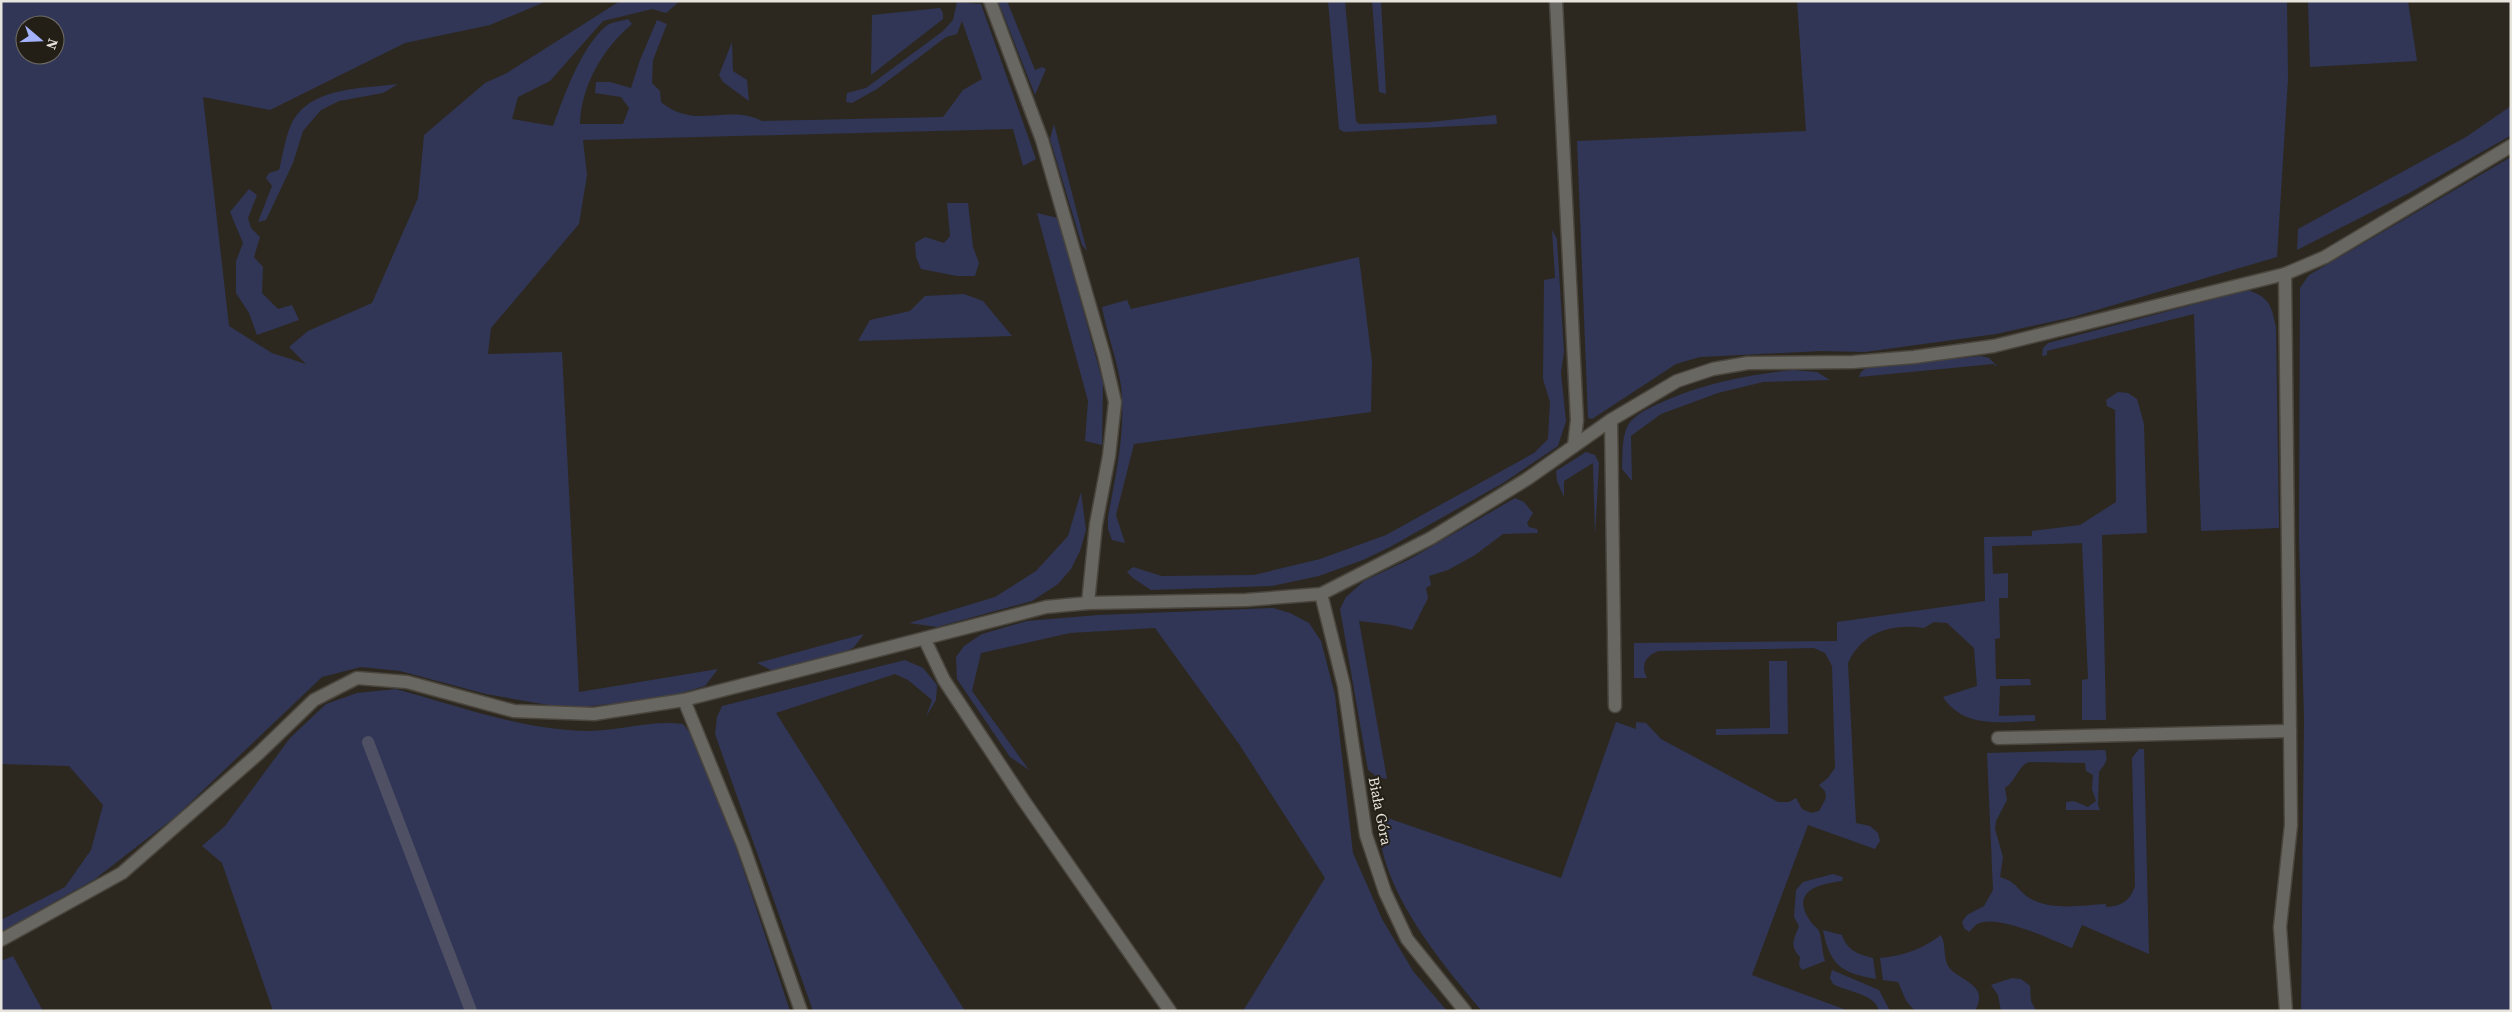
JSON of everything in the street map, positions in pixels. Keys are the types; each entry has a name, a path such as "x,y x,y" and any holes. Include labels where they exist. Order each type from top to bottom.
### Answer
{"street":[{"path":"990,1 1042,140 1104,355 1115,402 1109,456 1096,524 1088,603"},
{"path":"1556,1 1577,420 1574,446"},
{"path":"1,940 122,873 258,754 314,700 357,678 407,682 514,711 594,714 684,700 925,640 1046,607 1088,603 1246,600 1321,594 1431,538 1527,479 1611,420 1677,381 1713,369 1748,363 1853,362 1914,357 1994,346 2285,274 2325,257 2511,146"},
{"path":"2285,274 2291,825 2280,927 2286,1011"},
{"path":"1611,420 1615,706"},
{"name":"Biała Góra","path":"1321,594 1344,686 1366,835 1384,892 1407,939 1465,1011"},
{"path":"925,640 944,680 1024,801 1170,1011"},
{"path":"684,700 743,845 801,1011"},
{"path":"1998,738 2290,731"}],"shaded area":[{"path":"1,1 547,1 490,25 405,43 270,110 203,97 229,326 272,353 306,364 289,347 308,331 372,303 418,198 424,135 485,83 507,73 620,1 680,1 666,13 652,9 603,21 550,81 518,97 512,119 553,126 574,73 588,47 606,26 628,19 632,24 603,56 589,82 581,110 580,124 623,124 629,108 621,97 595,93 596,82 610,82 631,88 640,60 657,20 667,24 653,60 652,83 660,91 661,102 687,115 749,116 762,121 943,117 963,90 982,79 962,21 957,34 946,37 877,89 852,103 846,102 847,93 866,88 943,31 953,20 957,2 981,4 1036,159 1023,166 1013,129 583,140 587,175 579,224 491,328 488,354 562,352 579,692 718,669 705,686 664,698 582,707 548,705 486,694 400,671 361,667 322,677 175,817 95,879 1,932 1,920 65,887 91,850 103,805 69,766 1,764"},
{"path":"998,1 1007,1 1035,70 1042,67 1046,69 1035,95"},
{"path":"1328,1 1345,1 1356,121 1359,124 1430,122 1496,115 1497,124 1344,132 1339,129"},
{"path":"1372,1 1381,1 1386,94 1379,92"},
{"path":"1797,1 2287,1 2288,79 2277,257 2073,317 1996,334 1865,352 1821,351 1700,357 1676,364 1592,419 1588,418 1577,141 1806,131"},
{"path":"2308,1 2408,1 2417,61 2310,67"},
{"path":"940,8 943,13 943,19 871,75 872,15"},
{"path":"732,42 733,71 747,80 749,101 723,82 719,75"},
{"path":"398,84 383,93 339,101 321,110 303,131 293,163 266,220 258,222 272,186 266,178 269,173 279,170 289,130 299,112 323,96 353,89"},
{"path":"2511,106 2510,136 2411,192 2297,250 2298,229 2466,137"},
{"path":"1054,124 1087,251 1082,245 1050,139"},
{"path":"2511,157 2511,1011 2301,1011 2304,718 2299,537 2300,288 2309,275"},
{"path":"249,189 257,195 248,218 251,228 260,237 254,257 263,267 262,293 278,309 292,305 299,320 257,335 249,313 236,293 236,261 243,243 230,212"},
{"path":"947,203 968,203 973,247 979,263 975,276 957,276 921,269 916,257 915,243 925,237 944,243 950,236"},
{"path":"1037,213 1058,218 1103,383 1102,445 1085,441 1088,401"},
{"path":"1552,230 1557,239 1564,352 1561,373 1566,421 1558,446 1503,483 1390,547 1363,560 1319,576 1272,586 1151,590 1127,572 1133,567 1162,576 1254,575 1320,559 1386,535 1534,453 1548,439 1550,402 1543,379 1544,280 1555,278"},
{"path":"1359,257 1372,362 1371,412 1134,444 1116,515 1125,543 1112,540 1108,529 1108,517 1119,452 1122,402 1115,356 1102,307 1127,300 1131,309"},
{"path":"2248,290 2265,299 2273,313 2276,327 2279,528 2201,531 2194,314 2047,351 2047,355 2042,356 2043,348 2048,343"},
{"path":"964,294 983,301 1012,336 858,341 870,320 910,311 925,296"},
{"path":"1981,356 1989,358 1998,367 1993,364 1859,377 1866,368"},
{"path":"1793,370 1817,372 1830,380 1763,382 1718,393 1661,414 1631,436 1632,481 1622,469 1623,444 1626,431 1631,421 1643,411 1698,388 1744,377"},
{"path":"2118,392 2128,393 2137,399 2144,424 2147,533 2102,535 2106,720 2082,720 2082,680 2088,679 2082,543 1992,546 1993,574 2008,573 2008,598 1999,598 2000,638 1995,639 1996,679 2030,679 2031,685 2000,686 1999,716 2035,715 2035,721 1997,722 1973,719 1952,707 1943,697 1977,686 1974,648 1947,623 1934,622 1924,628 1901,627 1879,632 1861,644 1848,663 1856,823 1870,826 1878,833 1880,841 1875,849 1808,825 1752,975 1849,1011 1482,1011 1430,945 1413,920 1399,894 1388,868 1381,841 1379,815 1561,878 1616,722 1636,729 1636,722 1646,723 1661,739 1778,802 1789,802 1796,798 1802,809 1811,813 1819,811 1826,798 1825,791 1819,785 1828,778 1835,768 1832,666 1825,653 1814,648 1659,651 1645,661 1644,669 1647,678 1634,678 1634,643 1837,641 1837,622 1985,601 1984,537 2032,536 2032,531 2080,525 2116,502 2115,410 2107,406 2106,400"},
{"path":"1586,452 1595,455 1599,463 1595,536 1593,463 1564,481 1564,497 1557,481 1556,471"},
{"path":"1081,492 1086,530 1080,551 1071,569 1058,584 1032,601 937,627 909,623 995,597 1036,571 1068,536"},
{"path":"1515,498 1524,502 1533,513 1527,523 1529,527 1537,529 1538,533 1503,534 1475,555 1448,570 1429,576 1431,585 1426,588 1428,598 1412,630 1392,625 1359,621 1387,779 1377,777 1368,770 1340,609 1346,597 1364,581 1410,559"},
{"path":"1273,608 1290,613 1309,623 1321,641 1335,695 1353,853 1382,919 1413,971 1447,1011 1243,1011 1325,878 1239,744 1155,628 1070,633 981,653 972,691 1029,770 1010,757 957,679 956,657 964,646 982,634 1027,621 1098,615"},
{"path":"864,634 854,647 842,654 773,671 757,663"},
{"path":"905,660 923,668 937,685 936,700 926,717 932,700 908,680 895,674 776,713 965,1011 813,1011 715,734 717,717 722,706"},
{"path":"1769,661 1787,661 1788,734 1716,735 1716,729 1770,728"},
{"path":"396,689 515,722 564,730 600,731 647,724 683,724 690,733 735,844 790,1011 273,1011 222,863 202,846 225,826 290,738 326,704 357,693"},
{"path":"2139,749 2144,749 2149,954 2082,925 2072,948 2025,929 1998,922 1977,924 1969,932 1964,928 1962,922 1967,915 1984,906 1993,890 1987,753 2105,750 2105,764 2099,772 2098,805 2100,810 2066,810 2066,802 2074,801 2088,807 2096,801 2092,789 2093,775 2086,771 2085,763 2029,762 2022,767 2012,782 2005,788 2007,800 1996,821 1995,829 2003,857 2000,877 2014,884 2026,896 2039,903 2048,905 2106,904 2106,907 2125,902 2135,886 2132,758"},
{"path":"1833,874 1843,877 1842,881 1825,884 1810,890 1803,901 1804,909 1810,921 1819,931 1825,961 1802,970 1799,965 1800,957 1794,949 1794,939 1799,926 1794,917 1796,890 1803,882"},
{"path":"1823,930 1842,935 1853,951 1873,958 1876,979 1854,974 1839,966 1829,952"},
{"path":"1941,935 1948,966 1971,984 1979,995 1979,1002 1975,1011 1916,1011 1907,1001 1898,982 1883,980 1880,958 1897,956 1912,951"},
{"path":"13,956 43,1011 1,1011 1,961"},
{"path":"1832,970 1879,990 1890,1011 1879,1011 1877,1005 1866,997 1833,984 1830,978"},
{"path":"2012,978 2021,979 2030,986 2031,1001 2036,1011 2001,1011 1998,995 1991,985"}],"waterway":[{"path":"368,742 471,1011"}]}
